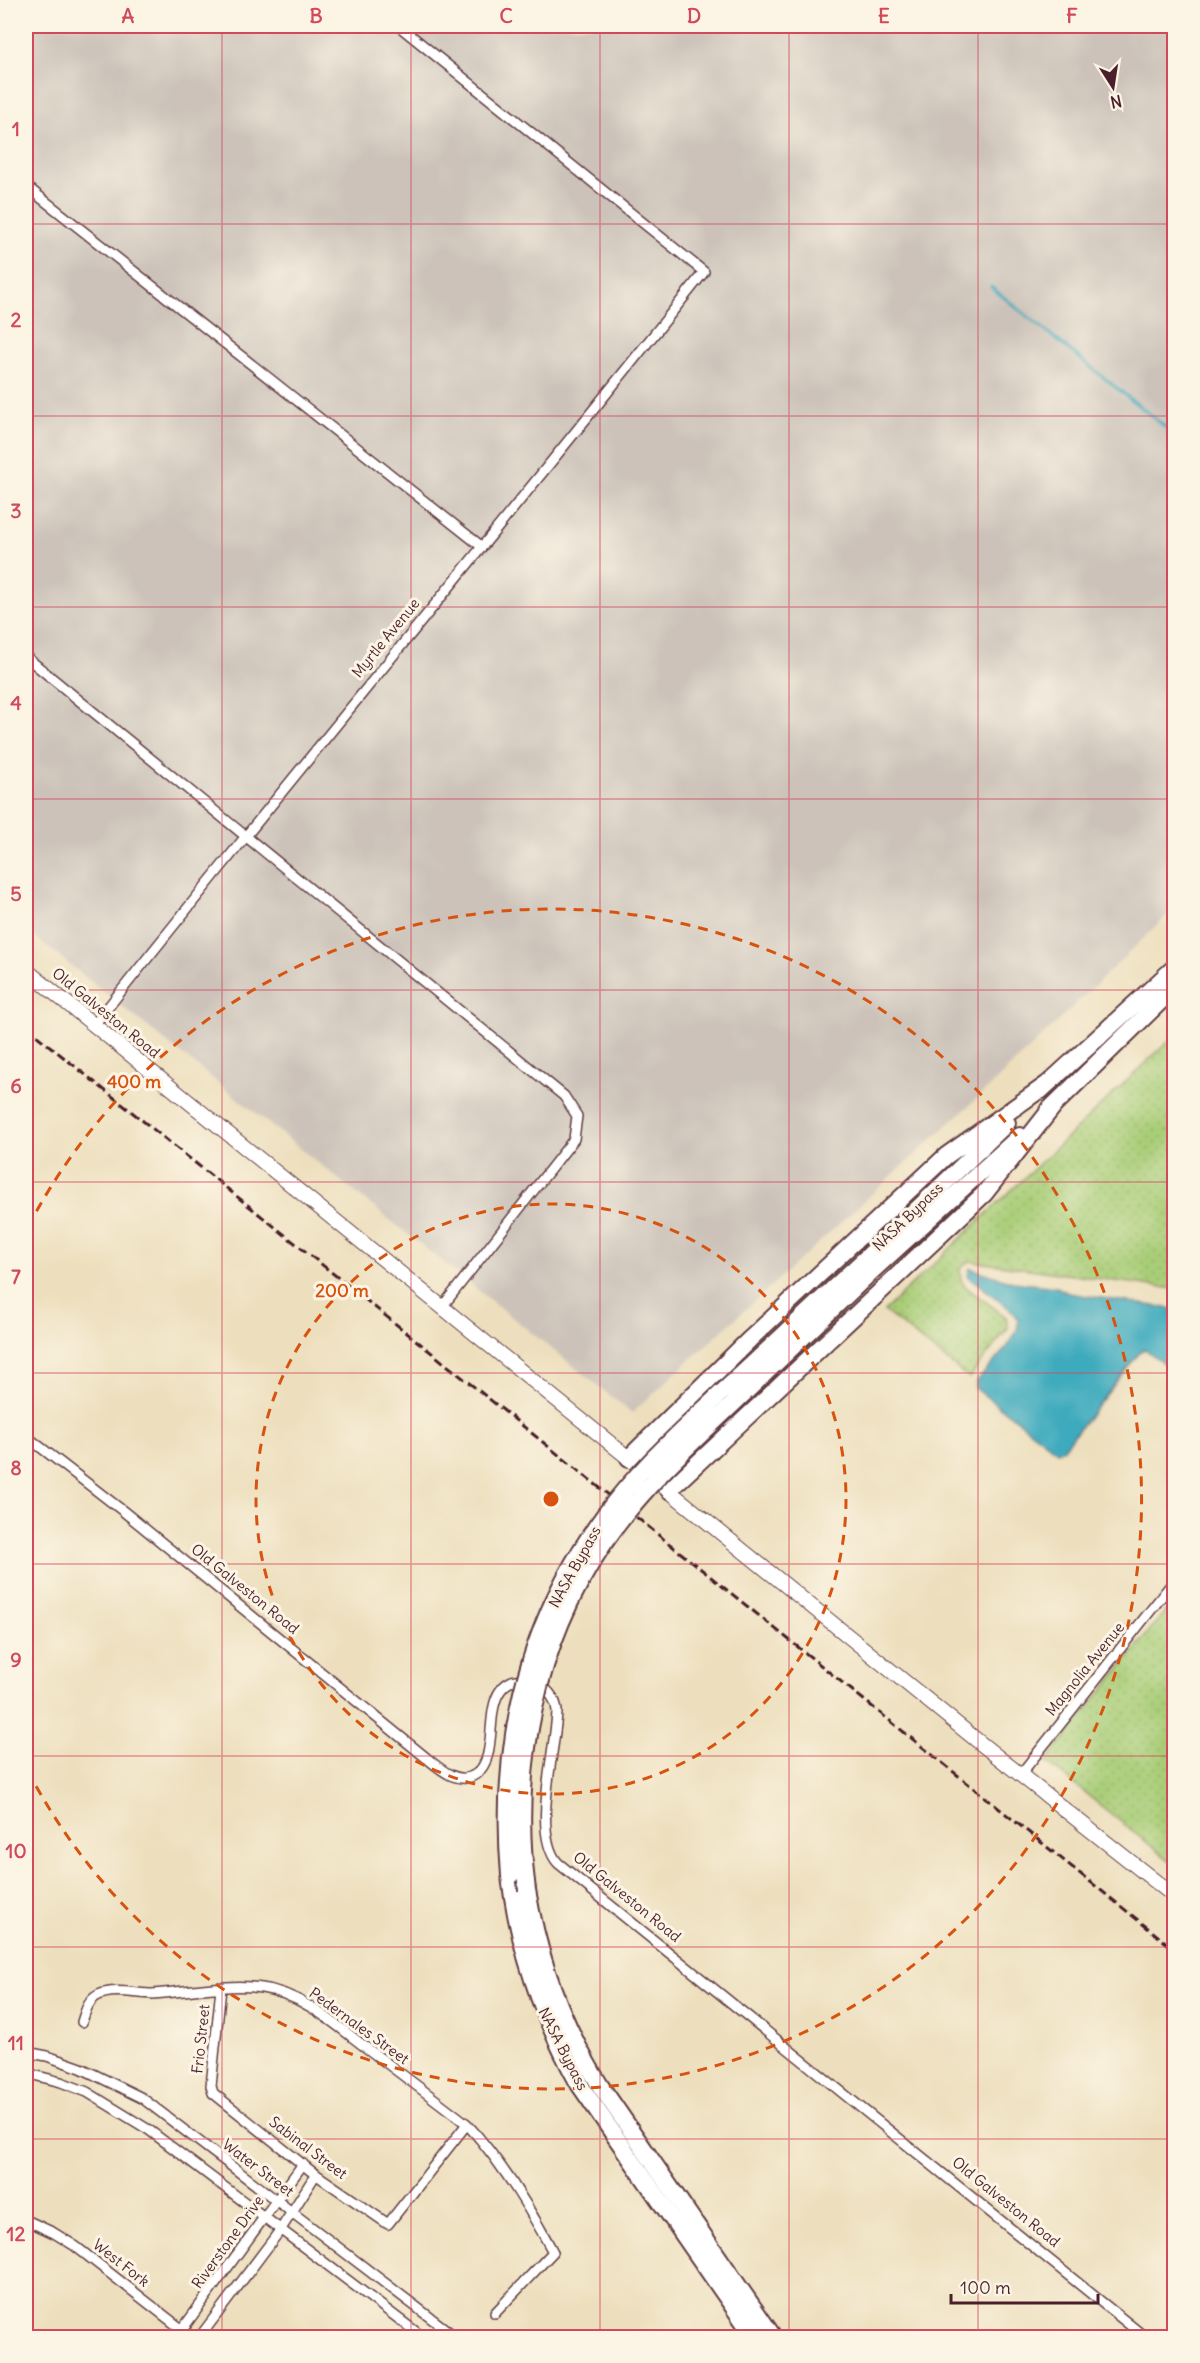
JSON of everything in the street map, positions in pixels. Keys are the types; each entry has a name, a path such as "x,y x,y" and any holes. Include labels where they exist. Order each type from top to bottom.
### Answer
{"highway":[{"name":"NASA Bypass","path":"774,2337 601,2087 581,2054 547,1975 527,1890 522,1809 529,1736 549,1657 566,1613 588,1569 615,1528 666,1468 1048,1083 1174,968"},
{"name":"NASA Bypass","path":"755,2337 579,2084 551,2030 531,1977 518,1925 510,1876 506,1821 507,1784 518,1705 537,1643 568,1573 604,1516 647,1465 870,1264 1055,1104 1174,988"},
{"path":"629,1458 750,1339 946,1156 1048,1083"},
{"path":"669,1490 984,1194 1055,1104"},
{"path":"750,1339 761,1367 774,1374 794,1374"}],"main road":[{"name":"Old Galveston Road","path":"26,970 1174,1896"}],"street":[{"name":"Myrtle Avenue","path":"94,1025 244,836 481,546 524,497 704,272 399,26"},
{"path":"26,186 481,546"},
{"path":"26,657 564,1096 577,1116 574,1139 442,1307"},
{"name":"Old Galveston Road","path":"26,1436 123,1511 448,1774 464,1778 471,1777 481,1769 487,1758 495,1704 507,1684 521,1680 534,1682 549,1690 557,1703 557,1711 548,1789 546,1837 550,1852 558,1863 1146,2337"},
{"name":"Magnolia Avenue","path":"1020,1774 1174,1581"},
{"name":"Pedernales Street","path":"82,2022 91,2001 100,1994 112,1992 169,1993 221,1988 261,1988 280,1992 302,2002 467,2124 489,2151 541,2229 553,2252 495,2313"},
{"name":"Frio Street","path":"213,2093 211,2086 221,1988"},
{"name":"Water Street","path":"26,2052 47,2056 81,2068 142,2098 457,2337"},
{"path":"26,2073 70,2085 116,2109 149,2130 424,2337"},
{"name":"Sabinal Street","path":"213,2093 316,2174 388,2224 467,2124"},
{"name":"Riverstone Drive","path":"179,2334 303,2164"},
{"path":"199,2337 281,2229 316,2174"},
{"name":"West Fork","path":"26,2220 75,2246 179,2334 193,2337"}],"shaded area":[{"path":"26,26 1174,26 1174,909 998,1079 632,1413 26,930"}],"green space":[{"path":"1174,1036 1174,1289 970,1261 960,1268 961,1280 966,1287 1006,1317 1008,1328 969,1378 884,1311"},
{"path":"1174,1600 1174,1864 1046,1762"}],"water":[{"path":"970,1268 1013,1282 1057,1287 1068,1293 1174,1309 1174,1372 1145,1349 1141,1351 1063,1449 1057,1451 975,1388 976,1382 1012,1339 1018,1323 1010,1309 968,1276"}],"waterway":[{"path":"991,287 1174,434"}],"railway":[{"path":"26,1027 1174,1949"}]}
